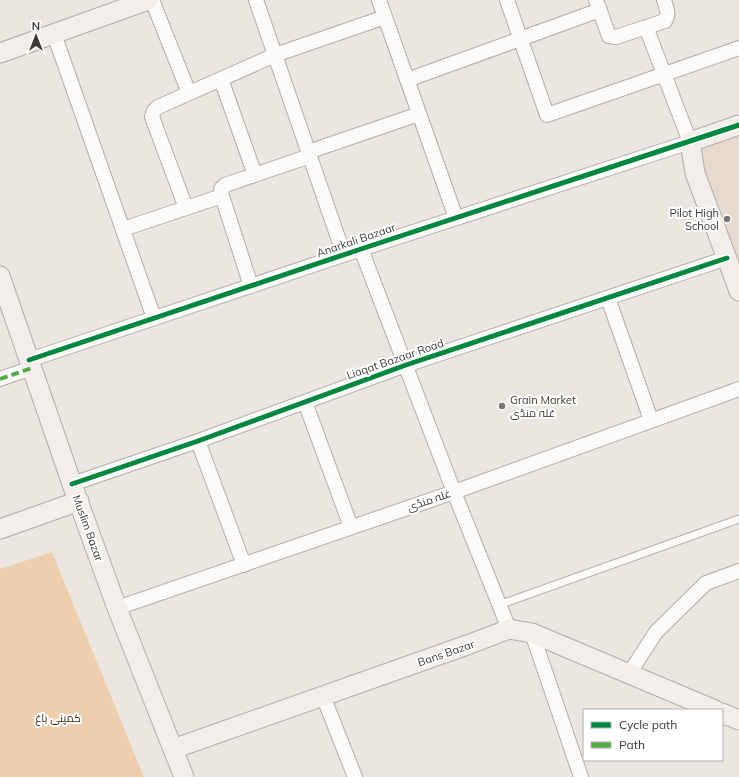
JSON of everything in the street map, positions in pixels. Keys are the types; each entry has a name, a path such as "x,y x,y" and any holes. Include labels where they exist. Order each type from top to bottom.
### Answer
{"street":[{"path":"256,0 344,255"},
{"path":"379,0 456,218"},
{"path":"507,0 547,115 739,48"},
{"path":"407,80 520,39 598,5 609,36 616,37 665,21 668,17 668,12 664,0"},
{"path":"0,53 143,1 189,93"},
{"path":"186,208 152,117 154,111 158,107 274,55 385,17"},
{"path":"646,27 690,142 695,172 739,291"},
{"path":"54,34 154,318"},
{"path":"221,79 255,175"},
{"path":"251,286 221,189 225,185 419,114"},
{"path":"690,142 739,125"},
{"name":"Anarkali Bazaar","path":"0,379 31,364 154,318 690,142"},
{"path":"123,229 222,196"},
{"path":"361,249 454,492 509,629 532,633 713,709"},
{"name":"Liaqat Bazaar Road","path":"0,529 76,493 198,442 305,402 406,365 727,258"},
{"name":"Muslim Bazar","path":"0,276 117,608 184,777"},
{"path":"608,298 651,420"},
{"name":"غلہ منڈی","path":"117,608 454,492 739,389"},
{"path":"305,402 351,527"},
{"path":"198,442 244,565"},
{"path":"629,674 656,632 706,583 739,571"},
{"name":"Bans Bazar","path":"173,748 509,629"},
{"path":"532,633 581,777"},
{"path":"323,696 355,777"},
{"path":"723,713 739,720"}],"lane":[{"path":"499,605 739,519"}],"shaded area":[{"name":"Pilot High School","path":"739,131 739,288 692,150"}],"green space":[{"name":"کمپنی باغ","path":"52,552 144,777 0,777 0,569"}],"marked path":[{"path":"0,379 32,368"}],"cycle path":[{"path":"29,360 739,125"},
{"path":"72,484 198,441 406,365 727,258"}],"place":[{"name":"Pilot High School","path":"727,219"},
{"name":"Grain Market غلہ منڈی","path":"502,406"}]}
